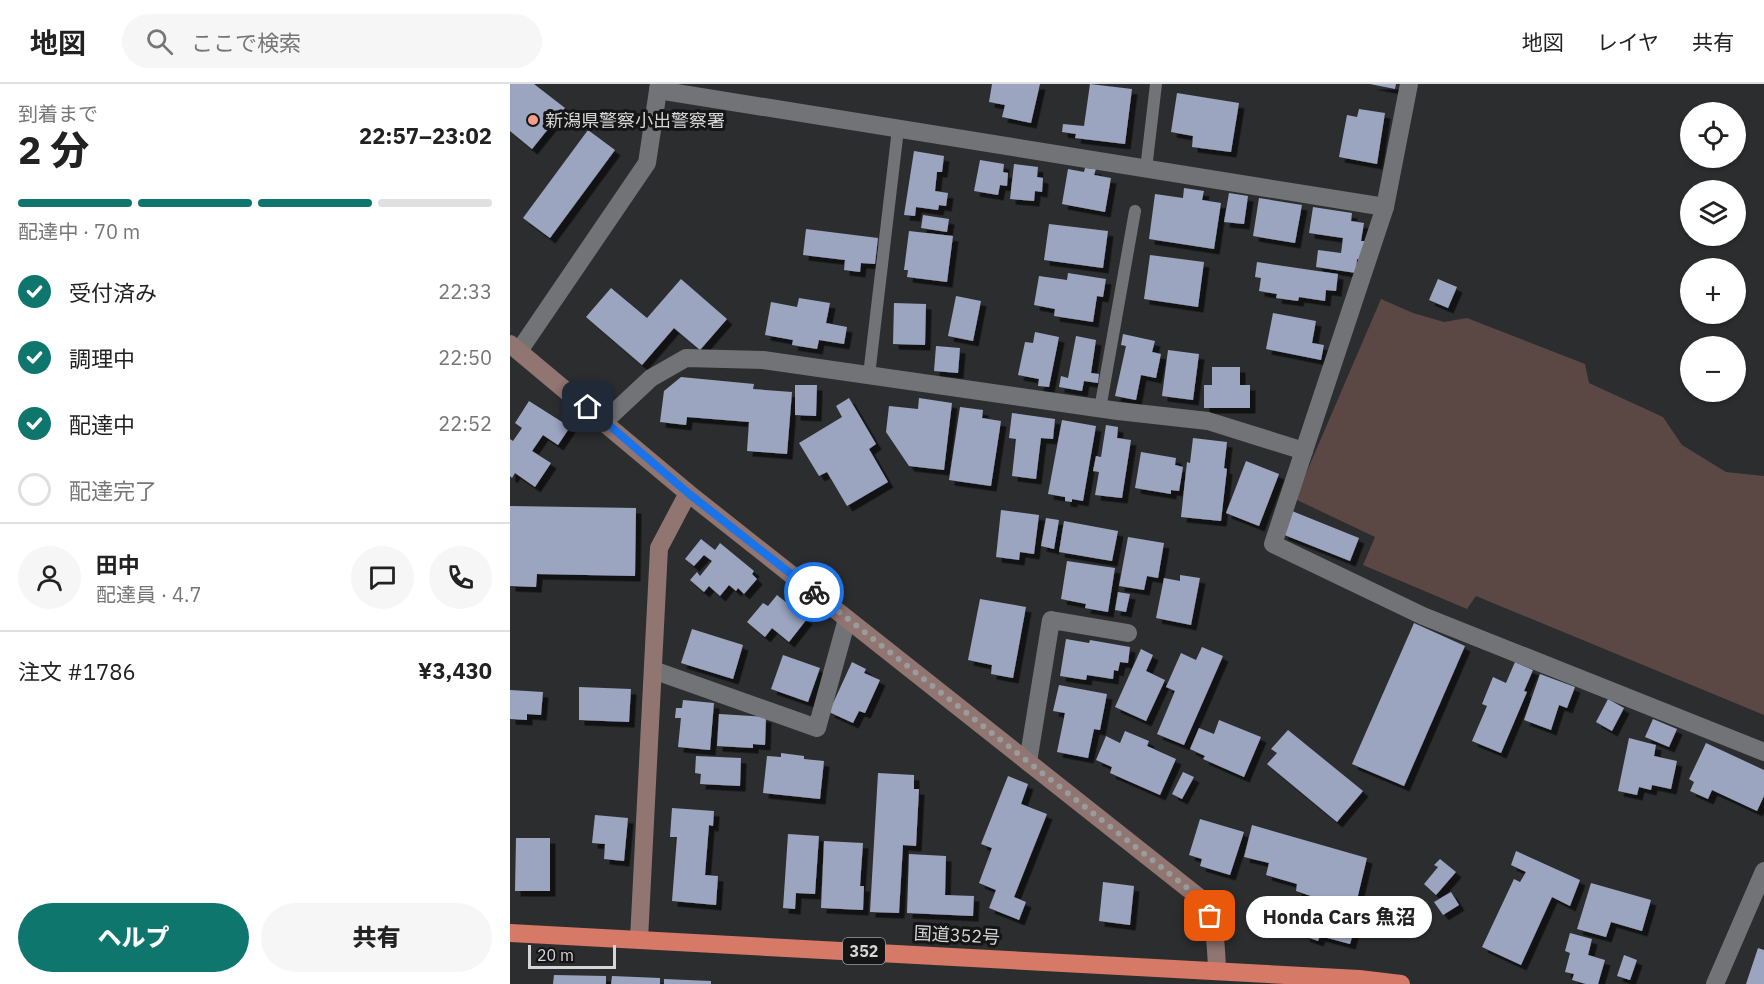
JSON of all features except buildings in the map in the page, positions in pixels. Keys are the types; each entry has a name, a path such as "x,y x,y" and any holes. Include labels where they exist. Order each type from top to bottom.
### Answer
{"highway":[{"name":"国道352号","path":"510,933 1217,971 1277,979 1359,979 1401,984"}],"street":[{"path":"1409,84 1385,207 1273,544 1423,616 1764,752"},
{"path":"1217,971 1216,940 1210,916 1200,898 688,493 605,421 514,347 647,163 658,87 898,129 1385,207"},
{"path":"605,421 651,378 686,358 763,360 1100,409 1208,421 1304,452"},
{"path":"639,939 660,548 688,493"},
{"path":"653,670 817,728 848,619"},
{"path":"1028,762 1051,620 1128,633"},
{"path":"1715,984 1763,877"}],"lane":[{"path":"1146,168 1156,84"},
{"path":"869,375 898,129"},
{"path":"1100,409 1135,211"}],"shaded area":[{"path":"1381,299 1413,313 1444,322 1467,318 1585,364 1589,383 1663,417 1682,445 1726,472 1764,476 1764,715 1476,596 1467,609 1363,565 1375,537 1295,499"}],"way so far":[{"path":"814,592 1200,898 1210,916"}],"place":[{"name":"新潟県警察小出警察署","path":"533,120"},
{"name":"Honda Cars 魚沼","path":"1210,916"}],"route":[{"path":"588,407 688,493 814,592"}]}
